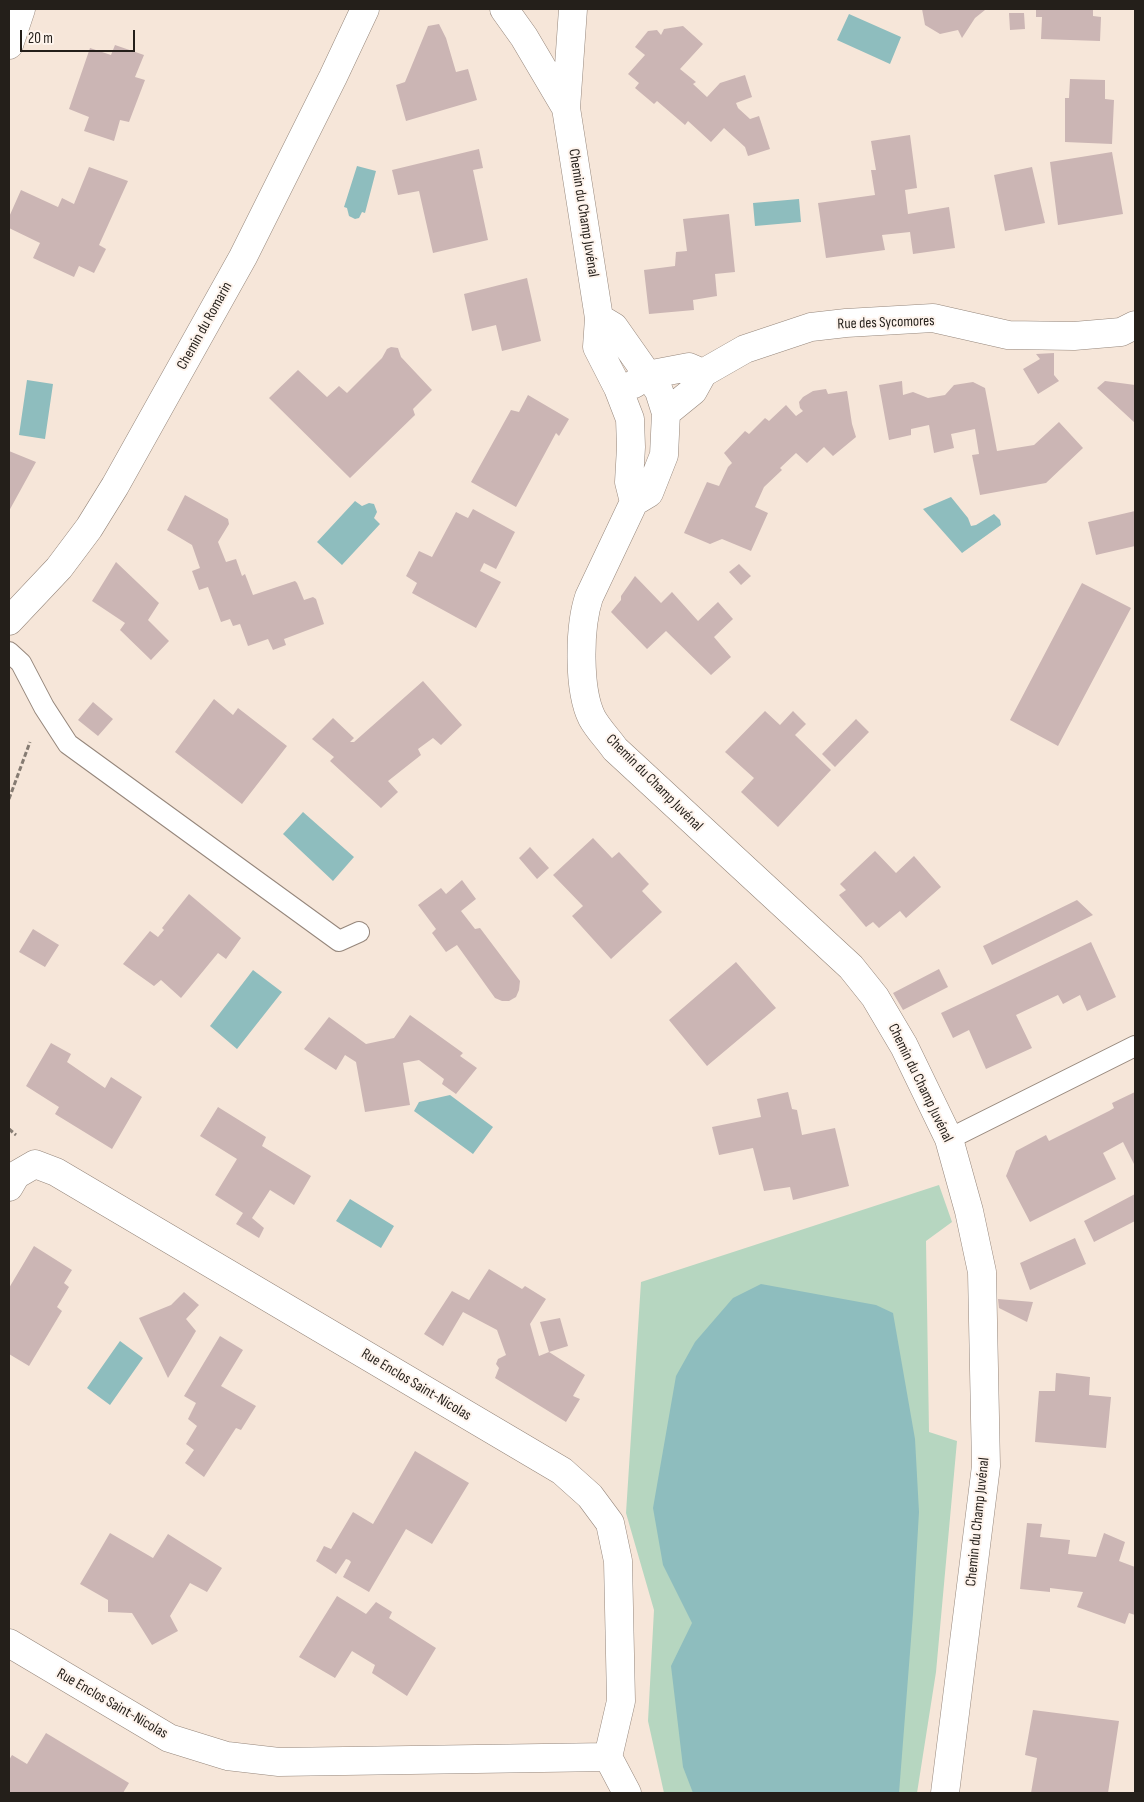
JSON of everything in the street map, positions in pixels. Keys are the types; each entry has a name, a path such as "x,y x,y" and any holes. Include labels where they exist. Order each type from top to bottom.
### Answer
{"street":[{"path":"9,45 21,9"},
{"name":"Chemin du Romarin","path":"9,621 58,568 88,528 115,486 243,257 365,9"},
{"name":"Chemin du Champ Juvénal","path":"504,9 524,37 566,108"},
{"name":"Chemin du Champ Juvénal","path":"574,9 566,108 599,318 597,346 630,419 629,482 634,502"},
{"name":"Chemin du Champ Juvénal","path":"599,318 614,328 659,391 666,413 664,455 649,493 634,502 588,597 584,610 581,672 584,694 592,719 622,756 851,967 875,997 904,1046 949,1138 969,1211 982,1272 986,1466 945,1793"},
{"name":"Rue des Sycomores","path":"666,413 693,391 703,372 744,349 812,327 933,318 1008,335 1074,336 1121,332 1135,325"},
{"path":"666,413 648,415 624,404 634,383 647,375 689,367 703,372"},
{"name":"Rue Enclos Saint-Nicolas","path":"9,1187 16,1175 34,1164 56,1172 562,1471 590,1496 610,1523 618,1561 621,1701 608,1757 279,1762 227,1756 169,1738 9,1643"},
{"path":"608,1757 627,1793"}],"lane":[{"path":"9,652 21,663 44,707 68,744 339,941 359,932"},
{"path":"949,1138 1135,1046"}],"path":[{"path":"9,799 44,707"}],"green space":[{"path":"939,1185 952,1222 926,1241 929,1432 957,1441 936,1672 917,1793 664,1793 648,1721 654,1610 626,1513 641,1282"}],"water":[{"path":"849,14 901,37 890,64 837,40"},
{"path":"357,166 376,171 365,213 362,212 359,218 355,219 349,216 347,208 344,207"},
{"path":"799,199 801,222 755,226 753,203"},
{"path":"27,380 53,384 45,439 19,435"},
{"path":"951,497 968,518 971,526 994,514 1000,520 1001,525 962,553 923,509"},
{"path":"355,501 362,506 369,503 374,504 377,512 374,518 380,524 342,565 317,542"},
{"path":"303,812 354,857 333,881 283,834"},
{"path":"253,970 282,992 237,1049 210,1026"},
{"path":"450,1095 493,1127 473,1154 414,1111 419,1102"},
{"path":"350,1199 394,1226 381,1248 336,1221"},
{"path":"761,1284 876,1305 893,1313 915,1439 919,1512 899,1793 693,1793 683,1767 671,1666 692,1623 663,1565 653,1508 676,1376 695,1342 733,1298"},
{"path":"120,1341 143,1358 110,1405 87,1388"}],"building":[{"path":"922,9 985,10 975,18 962,38 958,30 940,34 925,25"},
{"path":"1036,9 1093,9 1093,16 1101,17 1100,41 1041,39 1042,17 1036,17"},
{"path":"1009,13 1024,13 1025,29 1010,30"},
{"path":"439,24 446,38 456,72 468,69 477,100 406,121 396,85 405,82 428,26"},
{"path":"683,26 703,44 680,69 696,82 693,84 707,97 720,83 745,75 752,97 736,103 738,108 750,119 759,116 770,149 748,156 745,147 724,128 711,142 688,121 685,125 657,101 654,104 635,88 639,83 628,74 645,55 635,47 648,31 657,30 661,35 664,29"},
{"path":"115,45 144,55 135,77 145,80 129,122 120,120 114,141 84,131 89,117 69,109 90,48 111,55"},
{"path":"1070,79 1105,80 1105,99 1114,100 1112,144 1065,142 1065,98 1069,98"},
{"path":"910,135 917,188 905,190 908,214 949,207 955,248 913,254 910,232 882,235 885,250 826,258 818,203 875,195 871,170 876,170 871,141"},
{"path":"479,149 483,168 473,170 488,240 433,253 419,191 398,195 392,170"},
{"path":"1112,152 1123,214 1058,225 1050,162"},
{"path":"89,167 128,181 99,245 106,249 94,273 79,266 74,277 33,258 40,243 9,228 9,217 21,190 58,207 62,198 74,204"},
{"path":"1032,167 1045,223 1005,231 994,175"},
{"path":"729,214 735,272 715,274 717,296 693,300 694,310 649,314 644,270 675,266 676,252 687,251 683,219"},
{"path":"527,278 541,341 502,351 496,325 472,331 464,294"},
{"path":"391,347 398,348 401,357 432,390 413,409 415,415 350,478 269,398 298,370 327,397 339,386 347,393 382,358 387,349"},
{"path":"1054,353 1054,375 1059,381 1038,394 1023,369 1040,359 1036,354"},
{"path":"902,381 903,395 913,392 928,398 945,395 954,385 973,382 985,388 997,451 1034,445 1059,422 1083,448 1046,483 980,495 972,455 979,454 975,429 951,434 954,448 934,453 929,425 911,429 911,435 889,440 879,385"},
{"path":"1105,381 1135,385 1135,423 1097,388"},
{"path":"826,389 828,394 847,391 856,437 833,456 824,447 807,463 796,453 780,468 782,470 764,487 755,507 768,513 751,551 722,539 710,544 684,533 707,482 719,486 728,467 732,463 724,453 745,431 749,434 765,418 769,421 786,405 796,416 803,411 800,408 799,402 803,397 813,391"},
{"path":"528,395 569,419 559,436 556,433 516,507 471,482 511,410 519,412"},
{"path":"9,451 36,462 9,511"},
{"path":"185,495 228,519 229,524 218,542 226,562 236,559 242,576 245,574 253,595 295,581 304,600 313,597 316,599 324,624 284,639 286,645 273,650 268,639 248,646 240,624 233,626 230,619 221,622 208,587 199,590 192,571 200,568 192,545 167,530"},
{"path":"473,509 515,532 496,569 484,563 480,571 501,582 476,628 412,593 417,583 406,576 419,551 432,557 456,512 468,518"},
{"path":"1135,511 1135,546 1096,555 1088,522"},
{"path":"116,562 159,603 148,620 169,641 151,660 120,630 125,623 92,601"},
{"path":"739,564 751,576 741,585 729,572"},
{"path":"635,576 661,603 672,592 698,621 718,602 733,619 714,637 731,657 711,675 666,631 647,649 611,612 621,600 621,596"},
{"path":"1082,583 1131,608 1058,746 1010,720"},
{"path":"423,681 462,725 441,745 433,738 418,749 421,755 388,781 398,792 381,808 330,761 334,757 312,739 333,718 354,738 350,742 354,742"},
{"path":"214,699 233,715 238,708 287,746 242,804 175,752"},
{"path":"93,702 113,719 98,736 78,720"},
{"path":"765,711 780,725 793,711 806,724 795,735 831,770 778,827 741,792 754,778 725,752"},
{"path":"856,719 869,732 835,767 822,754"},
{"path":"593,838 612,858 619,852 649,884 642,891 662,912 611,959 572,916 583,906 553,875"},
{"path":"530,847 549,868 537,879 519,858"},
{"path":"875,851 896,873 914,856 941,887 906,918 900,911 879,928 873,922 866,927 839,895 846,890 840,884"},
{"path":"462,880 476,899 461,911 475,929 480,928 520,981 516,997 509,1001 495,998 457,945 446,952 432,933 436,929 418,905 441,888 446,894"},
{"path":"189,894 241,938 226,959 218,953 181,998 161,980 154,986 123,964 150,931 158,937 164,930 162,928"},
{"path":"1077,900 1093,915 992,965 983,946"},
{"path":"33,929 59,945 45,967 19,952"},
{"path":"1091,942 1116,997 1087,1011 1080,995 1063,1004 1058,995 1016,1015 1032,1048 986,1069 969,1030 953,1038 941,1013"},
{"path":"736,962 776,1008 707,1066 669,1020"},
{"path":"939,969 948,987 903,1010 893,993"},
{"path":"410,1015 463,1053 460,1056 477,1068 456,1094 442,1084 444,1079 419,1060 403,1063 410,1105 365,1112 356,1062 345,1055 336,1070 304,1049 329,1017 366,1044 394,1038"},
{"path":"51,1043 71,1054 67,1062 105,1088 111,1077 142,1097 112,1149 55,1114 59,1107 26,1086"},
{"path":"788,1092 792,1109 797,1110 802,1135 835,1128 849,1186 793,1200 790,1187 764,1191 753,1148 719,1155 712,1127 761,1117 757,1099"},
{"path":"1135,1092 1135,1166 1123,1142 1103,1153 1116,1179 1030,1222 1006,1176 1016,1151 1046,1135 1049,1141 1109,1111 1114,1108 1112,1103"},
{"path":"218,1107 266,1137 262,1146 311,1176 294,1205 270,1190 252,1218 264,1228 259,1238 236,1224 243,1213 215,1195 237,1159 200,1136"},
{"path":"1135,1194 1135,1221 1094,1242 1084,1221"},
{"path":"1075,1238 1086,1264 1030,1290 1020,1263"},
{"path":"34,1246 72,1270 64,1283 69,1287 57,1307 62,1311 29,1366 9,1354 9,1288"},
{"path":"489,1269 522,1289 525,1286 546,1299 530,1324 539,1356 549,1352 585,1375 573,1396 580,1399 566,1422 495,1378 499,1368 496,1364 498,1359 506,1355 497,1330 463,1312 443,1346 424,1334 452,1291 469,1300"},
{"path":"184,1292 199,1305 186,1319 196,1331 168,1378 139,1318 171,1305"},
{"path":"998,1299 1033,1302 1027,1322 999,1308"},
{"path":"560,1318 568,1346 549,1352 540,1322"},
{"path":"220,1336 243,1350 221,1386 256,1406 241,1430 236,1428 204,1477 185,1463 194,1450 186,1444 197,1426 188,1419 196,1403 184,1396"},
{"path":"1056,1373 1090,1377 1089,1395 1111,1397 1106,1448 1035,1442 1039,1391 1055,1391"},
{"path":"415,1451 469,1483 432,1544 406,1529 369,1592 343,1577 351,1562 349,1560 346,1559 336,1574 316,1561 324,1546 331,1549 353,1512 373,1524"},
{"path":"1027,1523 1042,1524 1040,1537 1070,1540 1068,1554 1096,1557 1104,1533 1125,1542 1119,1561 1135,1567 1135,1615 1129,1613 1125,1624 1077,1607 1083,1592 1050,1588 1050,1592 1020,1589"},
{"path":"110,1533 153,1558 168,1534 222,1568 207,1592 190,1583 170,1616 178,1631 152,1645 132,1613 108,1612 108,1600 80,1584"},
{"path":"337,1596 366,1614 376,1602 392,1612 389,1618 436,1648 407,1696 372,1673 375,1665 352,1651 335,1678 299,1657"},
{"path":"1033,1710 1119,1721 1108,1793 1031,1793 1037,1758 1025,1755"},
{"path":"46,1733 129,1783 123,1793 9,1793 9,1760 12,1755 27,1764"}]}
